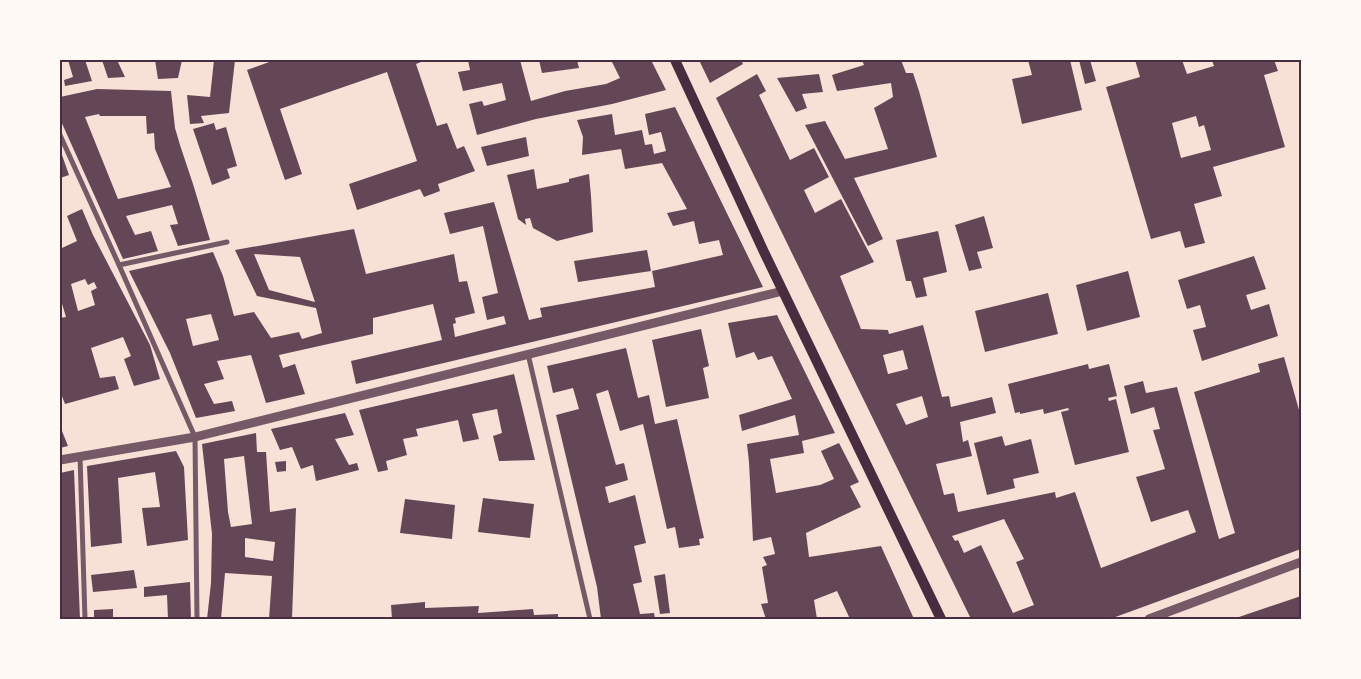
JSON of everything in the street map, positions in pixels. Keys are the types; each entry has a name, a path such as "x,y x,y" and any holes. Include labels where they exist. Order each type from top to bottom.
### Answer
{"main road":[{"path":"675,60 941,619"}],"street":[{"path":"60,135 195,437 197,619"},
{"path":"119,264 227,242"},
{"path":"60,460 195,437 783,290"},
{"path":"528,354 590,619"},
{"path":"80,456 85,619"},
{"path":"1149,619 1301,562"}],"building":[{"path":"68,60 85,60 92,81 65,86 64,80 73,77"},
{"path":"102,60 117,60 125,77 108,78"},
{"path":"155,60 182,60 178,78 158,79"},
{"path":"214,60 235,60 229,113 201,116 204,123 190,124 187,95 210,97"},
{"path":"272,60 426,60 416,64 437,126 447,123 457,149 464,146 475,171 438,184 440,191 424,197 420,189 357,210 349,184 417,161 387,72 280,109 302,174 285,180 247,70"},
{"path":"468,60 520,60 531,101 565,91 606,84 620,78 611,60 651,60 666,90 612,104 536,119 477,135 469,104 482,101 484,106 506,100 502,83 463,91 458,72 470,70"},
{"path":"539,60 577,60 579,68 542,73"},
{"path":"699,60 741,60 743,64 710,83"},
{"path":"862,60 901,60 906,73 913,73 937,157 854,178 883,239 868,246 805,125 825,121 845,159 888,149 874,108 893,97 891,83 837,91 832,75 864,65"},
{"path":"1028,60 1070,60 1082,110 1022,124 1012,79 1032,75"},
{"path":"1079,60 1090,60 1096,81 1085,84"},
{"path":"1135,60 1182,60 1187,74 1214,66 1212,60 1274,60 1278,71 1264,75 1285,147 1213,167 1222,196 1194,204 1205,243 1185,248 1180,231 1151,239 1106,87 1140,77","holes":["1196,116 1199,127 1204,125 1211,150 1181,158 1172,123"]},
{"path":"757,74 766,91 759,95 790,160 814,148 829,177 804,190 815,213 841,199 874,262 840,276 861,329 888,330 889,334 923,325 942,397 949,396 951,407 992,397 996,413 960,422 963,442 968,440 972,456 936,464 944,495 954,493 958,512 1055,492 1056,498 1075,492 1101,568 1196,532 1188,510 1151,522 1136,477 1165,469 1153,430 1160,429 1154,407 1131,414 1124,386 1143,381 1146,393 1177,387 1219,539 1235,533 1194,392 1260,372 1258,364 1284,357 1301,417 1301,549 1110,619 971,619 716,98","holes":["903,350 908,369 888,374 883,355","922,396 928,417 906,425 896,404","1004,519 1024,559 1016,562 1034,605 1013,613 981,545 964,553 958,540 955,541 952,536"]},
{"path":"819,74 823,92 802,94 807,108 796,112 777,78"},
{"path":"97,89 171,91 175,128 210,240 178,246 170,225 178,224 172,205 126,216 135,235 151,231 158,251 123,259 60,119 60,97","holes":["99,114 100,116 146,116 147,134 154,133 155,149 171,187 118,199 85,117"]},
{"path":"675,107 763,287 356,384 351,361 442,340 433,304 373,318 373,334 279,355 283,368 295,364 305,394 266,403 251,355 217,361 224,379 204,384 214,404 232,401 235,411 196,418 170,353 129,271 213,252 223,276 234,316 254,312 271,338 299,332 302,339 322,333 316,308 257,296 235,250 354,229 366,274 454,254 459,282 467,281 475,313 455,318 456,323 453,324 455,337 506,324 504,316 487,320 482,297 498,293 483,226 450,234 444,213 494,202 529,320 542,317 540,308 655,287 652,271 723,255 719,240 699,244 694,221 673,226 667,213 687,209 662,163 625,169 621,149 582,155 583,137 577,120 612,114 615,135 642,130 645,145 652,144 654,154 666,151 661,132 649,135 645,114","holes":["254,254 300,257 315,302 269,290","211,314 219,340 193,346 186,319"]},
{"path":"214,123 216,130 226,127 237,166 227,169 230,178 212,185 193,129"},
{"path":"526,137 529,156 487,166 481,147"},
{"path":"62,155 69,175 60,178 60,156"},
{"path":"534,169 537,189 569,182 569,179 589,174 593,232 557,241 533,228 530,218 525,219 526,225 518,219 507,175"},
{"path":"82,209 93,235 150,345 160,379 134,386 124,359 131,356 123,337 91,348 100,378 115,376 119,389 65,404 60,391 60,318 66,317 60,297 60,244 62,248 77,241 67,216","holes":["85,279 88,285 94,282 97,288 91,291 95,305 78,311 71,284"]},
{"path":"984,216 993,248 977,252 982,268 969,271 955,225"},
{"path":"938,231 947,272 923,278 927,296 916,298 911,281 906,281 896,240"},
{"path":"647,250 651,271 578,282 574,261"},
{"path":"1254,256 1266,289 1246,295 1251,310 1269,304 1278,336 1202,361 1193,330 1206,327 1200,305 1187,309 1178,280"},
{"path":"1128,271 1140,317 1087,331 1076,285"},
{"path":"1048,293 1058,334 985,352 975,311"},
{"path":"777,315 835,433 802,441 804,453 770,459 776,493 820,485 834,479 821,451 839,443 859,482 850,486 861,507 806,533 809,557 881,546 914,619 850,619 837,591 814,600 817,619 766,619 761,604 768,603 762,567 767,565 763,557 775,554 771,537 753,541 747,444 799,435 795,415 742,431 739,415 792,399 772,356 758,360 754,352 736,358 728,323"},
{"path":"701,329 709,366 703,368 709,398 666,407 652,340"},
{"path":"626,348 638,398 649,395 655,424 677,419 704,538 699,539 700,545 679,548 675,527 667,529 643,424 620,431 608,390 596,394 616,465 624,463 628,480 605,487 609,503 635,495 646,543 634,546 642,582 633,584 640,614 654,613 655,619 601,619 597,587 556,415 579,409 573,388 553,393 547,366"},
{"path":"1088,364 1089,369 1109,364 1117,396 1108,398 1109,401 1116,399 1129,452 1075,465 1061,412 1069,410 1068,408 1044,414 1043,409 1020,414 1020,412 1015,413 1008,384"},
{"path":"514,374 535,460 499,461 493,436 502,433 497,409 472,414 479,439 463,442 458,420 416,429 418,436 403,439 407,455 386,461 388,470 378,472 359,410"},
{"path":"345,413 354,435 335,439 349,465 357,463 359,470 316,481 313,465 301,469 292,447 280,450 271,429"},
{"path":"60,426 68,446 60,448"},
{"path":"256,433 257,452 266,452 270,512 296,508 292,619 269,619 272,576 225,573 221,619 207,619 211,583 212,534 202,444","holes":["244,456 252,524 231,527 224,459","245,538 275,542 273,561 245,557"]},
{"path":"1002,436 1005,446 1031,439 1039,473 1013,479 1015,488 987,495 974,443"},
{"path":"176,451 184,467 188,540 147,546 142,508 160,507 155,472 118,478 122,543 91,547 87,466"},
{"path":"286,461 286,471 277,472 275,462"},
{"path":"74,470 80,619 60,619 60,473"},
{"path":"483,498 534,504 530,538 478,532"},
{"path":"405,499 455,505 452,539 400,533"},
{"path":"134,570 137,588 93,592 91,575"},
{"path":"665,574 670,613 660,614 654,576"},
{"path":"190,582 191,619 168,619 167,595 144,597 144,587"},
{"path":"1301,596 1301,619 1233,619"},
{"path":"425,602 425,608 479,606 478,613 533,609 534,615 558,614 558,619 392,619 391,605"},
{"path":"113,609 113,619 94,619 94,610"}]}
